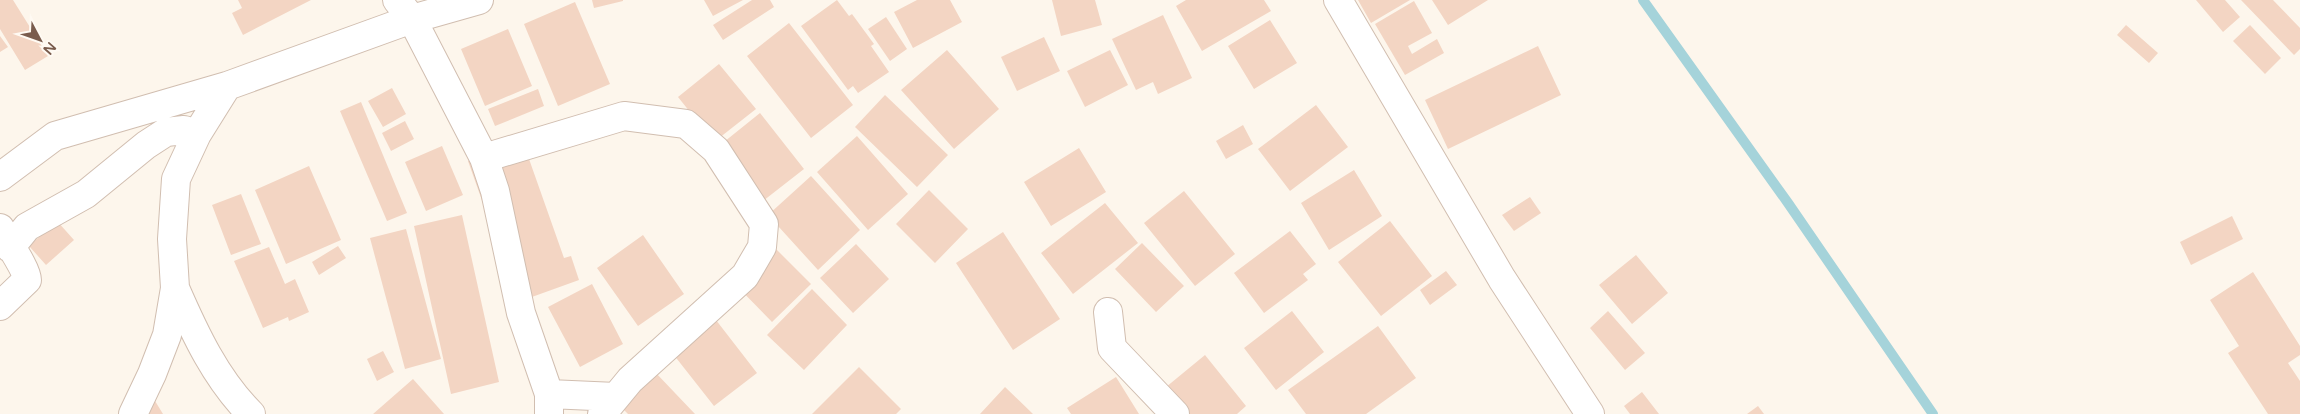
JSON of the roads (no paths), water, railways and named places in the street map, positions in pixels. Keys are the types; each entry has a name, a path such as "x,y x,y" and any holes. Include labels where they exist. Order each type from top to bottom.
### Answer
{"street":[{"path":"0,177 55,136 227,86 405,9 479,0"},
{"path":"1338,0 1502,279 1590,414"},
{"path":"405,9 484,158 495,191 521,313 549,404 609,405 630,380 745,276 762,247 764,224 716,150 686,124 624,116 484,158"},
{"path":"133,414 152,374 167,335 175,288 172,239 176,179 197,134 227,86"},
{"path":"0,306 27,280 27,273 5,238 86,194 146,145 166,132 184,130 197,134"},
{"path":"175,288 198,341 236,398 251,414"},
{"path":"1108,312 1112,348 1176,414"}],"waterway":[{"path":"1643,0 1788,203 1933,414"}]}
